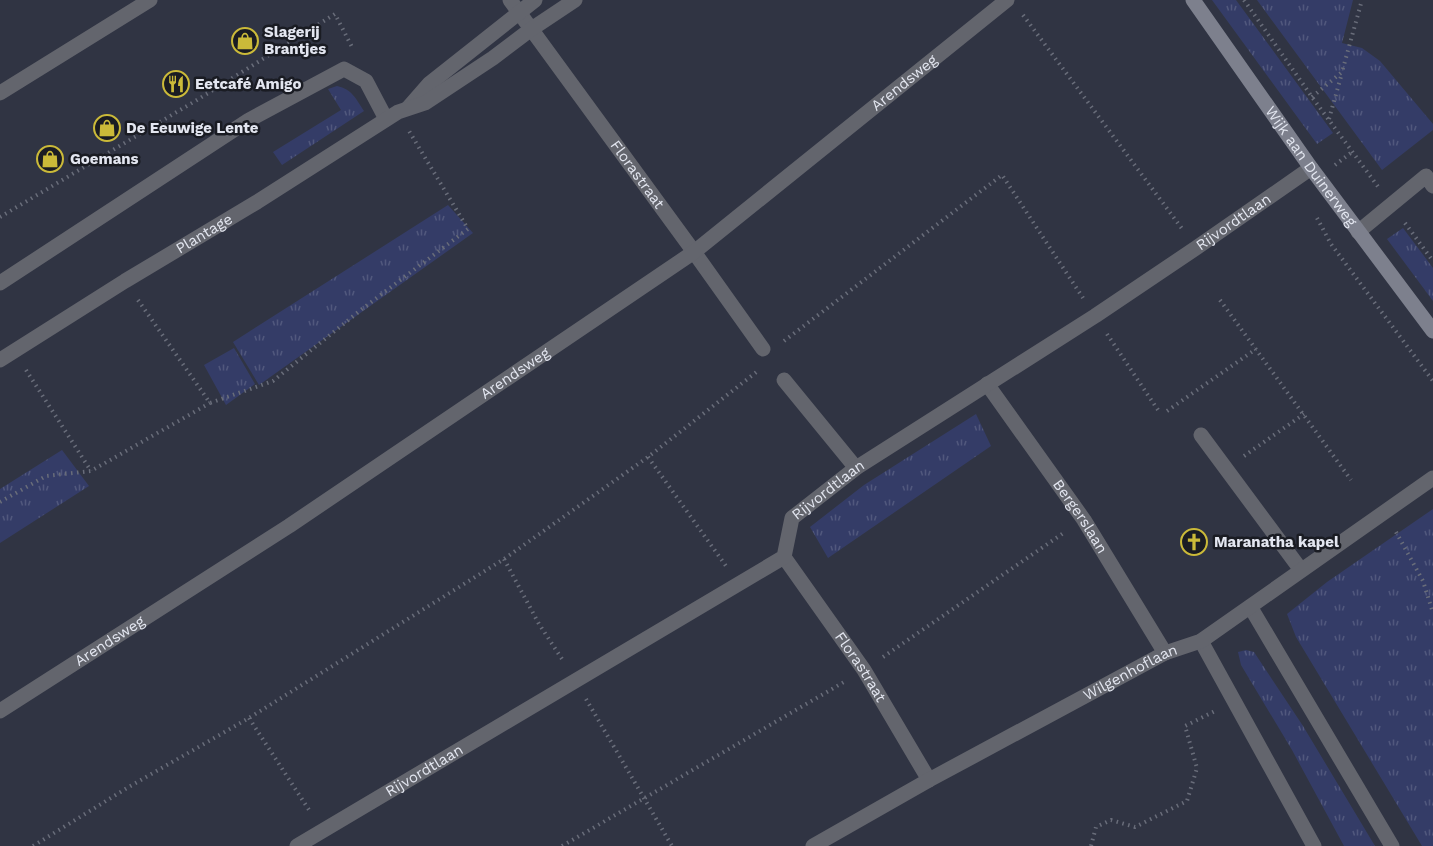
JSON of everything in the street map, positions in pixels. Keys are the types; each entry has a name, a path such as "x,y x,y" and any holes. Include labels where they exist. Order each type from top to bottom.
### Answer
{"main road":[{"name":"Wijk aan Duinerweg","path":"1193,0 1311,168 1433,331"}],"street":[{"path":"0,93 150,0"},
{"name":"Florastraat","path":"510,0 694,252 769,348"},
{"name":"Plantage","path":"0,360 397,113 429,84 535,0"},
{"name":"Plantage","path":"397,113 425,103 534,35 575,0"},
{"name":"Arendsweg","path":"0,711 289,526 694,252 1013,5"},
{"path":"0,283 249,120 344,69 366,81 397,113"},
{"name":"Rijvordtlaan","path":"297,846 784,557 792,518 856,468 1095,316 1311,168"},
{"path":"1359,232 1391,204 1430,178"},
{"path":"784,380 856,468"},
{"name":"Bergerslaan","path":"987,384 1084,520 1165,653"},
{"path":"1201,435 1301,570"},
{"name":"Wilgenhoflaan","path":"813,846 1165,653 1201,641 1433,478"},
{"name":"Florastraat","path":"784,557 864,670 930,780"},
{"path":"1251,608 1392,846"},
{"path":"1201,641 1314,846"}],"path":[{"path":"1244,0 1352,153 1433,261"},
{"path":"1329,119 1362,0"},
{"path":"1013,5 1196,248"},
{"path":"0,217 197,100 335,14 343,27 366,81"},
{"path":"1312,97 1342,72"},
{"path":"0,502 46,476 91,471 210,403 273,381 362,309 468,229 397,113"},
{"path":"769,348 1002,175 1158,410"},
{"path":"125,281 210,403"},
{"path":"1220,300 1352,480"},
{"path":"1167,411 1256,349"},
{"path":"15,352 91,471"},
{"path":"33,846 127,788 249,718 504,559 648,457 761,369"},
{"path":"1226,468 1304,414"},
{"path":"648,457 739,584"},
{"path":"1384,513 1424,581 1433,613"},
{"path":"562,846 864,670 1084,520"},
{"path":"1090,846 1096,827 1111,820 1136,827 1187,801 1197,768 1185,726 1234,700"},
{"path":"249,718 322,831"}],"green space":[{"path":"1212,0 1236,0 1333,133 1317,144"},
{"path":"1257,0 1353,0 1342,43 1362,48 1380,61 1433,124 1433,130 1382,170"},
{"path":"337,86 350,92 364,111 282,165 273,152 341,110 328,89"},
{"path":"448,205 473,233 259,385 233,342"},
{"path":"1403,228 1433,268 1433,301 1387,239"},
{"path":"234,348 255,384 226,405 204,365"},
{"path":"976,414 991,446 828,558 810,527 864,485"},
{"path":"62,450 89,486 0,543 0,489"},
{"path":"1433,509 1433,846 1422,846 1296,637 1287,614 1327,582"},
{"path":"1246,650 1254,652 1303,726 1375,846 1344,846 1292,750 1241,665 1238,652"}],"place":[{"name":"Slagerij Brantjes","path":"245,41"},
{"name":"Eetcafé Amigo","path":"176,84"},
{"name":"De Eeuwige Lente","path":"107,128"},
{"name":"Goemans","path":"50,159"},
{"name":"Maranatha kapel","path":"1194,542"}]}
